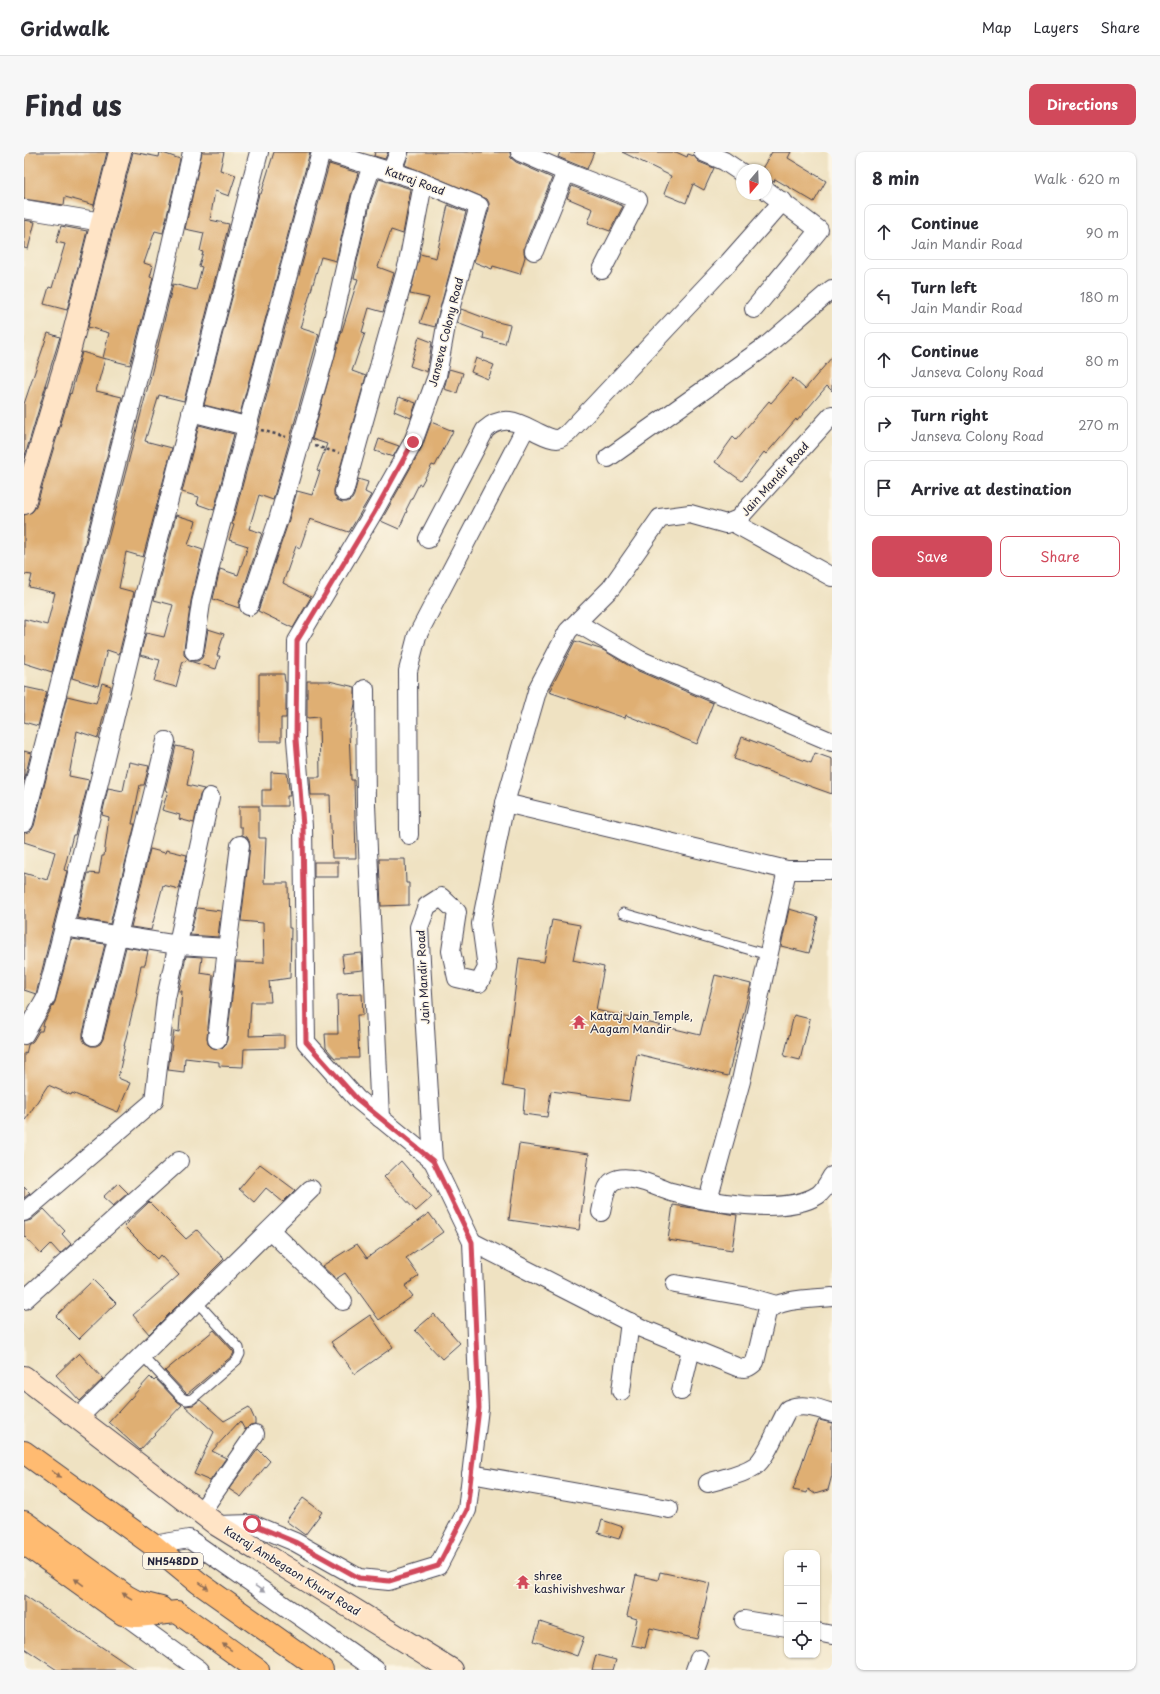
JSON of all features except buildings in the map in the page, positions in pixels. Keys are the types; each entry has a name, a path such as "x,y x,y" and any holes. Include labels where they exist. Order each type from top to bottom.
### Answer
{"highway":[{"name":"NH548DD","path":"24,1452 153,1545 199,1583 318,1669"},
{"path":"24,1522 126,1596 137,1602 177,1612 258,1670"},
{"path":"24,1543 123,1614 137,1616 177,1612"}],"street":[{"path":"24,504 69,352 120,152"},
{"path":"24,823 161,288 192,152"},
{"path":"24,1035 46,997 142,607 259,152"},
{"path":"194,650 201,602 246,426 321,152"},
{"name":"Katraj Road","path":"326,152 412,178 423,184 479,206"},
{"path":"391,172 399,152"},
{"path":"520,152 638,200 602,270"},
{"path":"703,152 724,161 736,169"},
{"path":"249,606 278,520 325,356 361,197 372,166"},
{"path":"534,251 566,172"},
{"path":"344,492 408,263 423,184"},
{"path":"754,309 819,230 772,194"},
{"path":"428,539 484,430 492,423 502,420 526,427 551,438 559,439 568,433 729,262 783,201"},
{"name":"Janseva Colony Road","path":"433,1161 357,1099 306,1042 303,826 296,739 297,641 374,513 413,442 437,376 447,320 479,206"},
{"path":"24,209 102,222"},
{"path":"608,458 766,346 832,289"},
{"path":"192,412 246,426"},
{"name":"Jain Mandir Road","path":"209,1518 252,1524 295,1542 359,1578 389,1581 438,1566 467,1510 479,1408 472,1242 433,1161 419,927 427,906 441,897 457,912 451,952 457,978 479,983 487,968 481,924 505,803 538,688 568,631 611,588 660,518 690,514 726,524 738,519 832,415"},
{"path":"409,835 408,671 412,652 418,636 526,427"},
{"path":"732,522 832,578"},
{"path":"577,623 640,660 832,742"},
{"path":"365,690 366,805 380,1118"},
{"path":"94,1036 166,742"},
{"path":"24,1212 154,1101 166,998 210,797"},
{"path":"505,803 787,870 832,870"},
{"path":"218,1039 226,957 240,844"},
{"path":"708,1200 741,1081 787,870"},
{"path":"64,927 178,945 228,948"},
{"path":"24,1300 179,1161"},
{"path":"601,1212 607,1189 611,1182 625,1178 641,1181 671,1192 708,1200 777,1206 805,1200 818,1195 832,1176"},
{"path":"78,1418 312,1189"},
{"path":"270,1230 343,1301"},
{"path":"472,1242 630,1322 737,1368 745,1369 750,1367 755,1362 758,1356 767,1312 776,1305"},
{"path":"675,1284 749,1297 776,1305 832,1297"},
{"path":"621,1391 630,1322"},
{"path":"681,1391 691,1349"},
{"name":"Katraj Ambegaon Khurd Road","path":"24,1377 209,1518 452,1670"},
{"path":"708,1483 744,1471 756,1465 762,1458 788,1409 796,1406 804,1406 832,1413"},
{"path":"209,1518 255,1434"},
{"path":"471,1474 669,1509"},
{"path":"153,1545 189,1539 376,1670"},
{"path":"123,1614 200,1670"},
{"path":"744,1620 784,1627"},
{"path":"820,1633 832,1635"}],"lane":[{"path":"623,913 768,955"},
{"path":"142,1355 181,1397 186,1400 192,1400 237,1360 240,1354 239,1348 197,1302"}],"place":[{"name":"Katraj Jain Temple, Aagam Mandir","path":"579,1022"},
{"name":"shree kashivishveshwar","path":"523,1582"}],"route":[{"path":"252,1524 295,1542 359,1578 389,1581 438,1566 467,1510 479,1408 472,1242 433,1161 357,1099 306,1042 303,826 296,739 297,641 374,513 413,442"}]}
